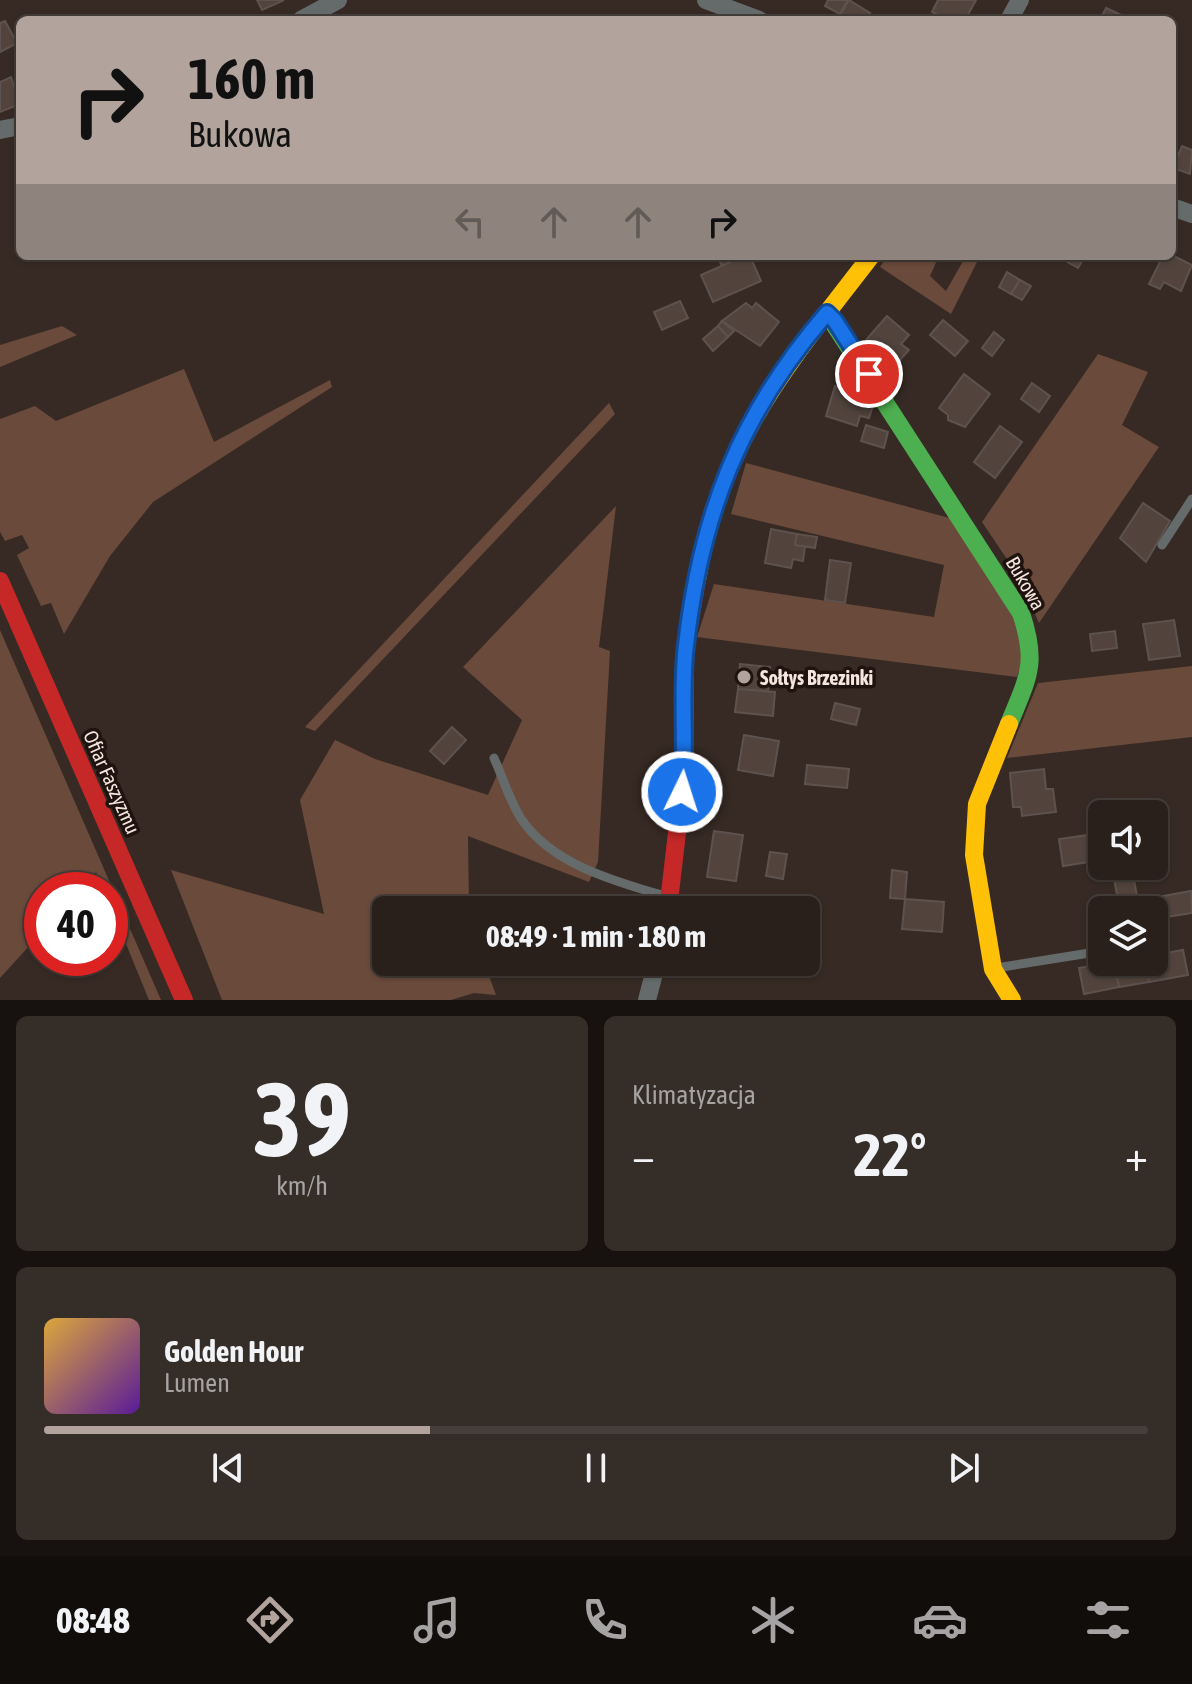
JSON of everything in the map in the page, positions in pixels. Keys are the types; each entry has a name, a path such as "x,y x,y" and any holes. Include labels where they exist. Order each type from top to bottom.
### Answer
{"street":[{"path":"308,16 338,0"},
{"path":"706,0 748,16"},
{"path":"670,896 685,764 685,648 714,503 743,434 777,378 868,260"},
{"name":"Bukowa","path":"827,313 1021,613 1029,637 1032,668 977,804 974,855 993,969 1012,1000"},
{"name":"Ofiar Faszyzmu","path":"0,581 184,1000"},
{"path":"647,1000 653,976"}],"lane":[{"path":"1162,545 1192,499"},
{"path":"494,758 522,820 552,851 650,896"},
{"path":"993,969 1088,953"}],"shaded area":[{"path":"884,260 937,260 930,276 946,291 964,260 978,260 951,314 880,267"},
{"path":"62,326 77,335 0,367 0,345"},
{"path":"1098,354 1148,372 1122,425 1159,447 1039,623 1017,574 982,522"},
{"path":"184,369 214,442 330,380 332,387 153,502 110,556 64,634 51,603 41,606 17,555 29,548 22,535 5,541 0,532 0,419 35,406 56,421"},
{"path":"609,403 615,414 315,731 305,727"},
{"path":"746,463 953,519 1017,623 1024,657 1017,677 697,637 714,584 934,617 944,565 731,514"},
{"path":"616,506 599,647 610,651 598,862 589,882 468,836 469,896 372,896 372,976 489,976 496,995 474,993 451,1000 222,1000 171,870 324,914 300,800 335,740 375,759 488,795 522,720 463,667"},
{"path":"0,630 105,872 24,872 24,952 0,978"},
{"path":"1192,666 1192,737 1007,758 1038,683"},
{"path":"128,924 161,1000 149,1000 128,949"}],"building":[{"path":"257,0 284,0 262,10"},
{"path":"828,0 848,0 840,14 825,6"},
{"path":"849,0 870,13 868,16 840,15"},
{"path":"938,0 976,0 967,16 940,16 932,12"},
{"path":"1106,8 1123,16 1102,16"},
{"path":"5,21 16,44 0,52 0,23"},
{"path":"11,77 16,106 0,112 0,82"},
{"path":"1182,146 1192,150 1190,174 1176,169"},
{"path":"1176,257 1192,265 1181,291 1164,282 1160,289 1149,284 1161,260 1176,260"},
{"path":"719,260 733,260 733,261 722,266"},
{"path":"735,260 752,260 761,281 713,302 701,275"},
{"path":"1064,260 1083,260 1078,268"},
{"path":"1007,272 1020,280 1011,294 999,287"},
{"path":"1020,280 1031,286 1022,300 1011,294"},
{"path":"680,301 688,318 662,330 654,312"},
{"path":"746,303 752,308 756,303 779,322 760,346 722,321"},
{"path":"887,316 909,335 901,344 909,350 900,360 893,353 888,359 866,340"},
{"path":"943,320 968,341 955,356 930,335"},
{"path":"722,321 734,331 728,337 718,326"},
{"path":"718,326 728,337 713,351 703,339"},
{"path":"994,332 1004,340 992,356 982,348"},
{"path":"964,374 990,394 965,427 948,420 948,415 939,408"},
{"path":"1032,383 1050,396 1039,412 1021,399"},
{"path":"835,386 867,395 864,403 873,406 869,418 860,416 857,426 826,416"},
{"path":"866,425 888,432 884,448 861,441"},
{"path":"1000,426 1022,442 995,478 974,462"},
{"path":"1143,503 1170,521 1146,562 1120,538"},
{"path":"771,529 797,534 795,545 805,546 803,561 793,559 791,568 765,563"},
{"path":"797,534 817,537 815,548 795,545"},
{"path":"830,560 851,563 845,603 825,600"},
{"path":"1174,620 1180,656 1149,660 1143,624"},
{"path":"1115,631 1117,648 1092,651 1090,634"},
{"path":"740,664 770,667 768,692 738,689"},
{"path":"738,689 775,692 773,716 735,712"},
{"path":"835,703 860,709 856,725 831,719"},
{"path":"452,727 466,740 444,764 430,751"},
{"path":"744,735 779,741 773,776 738,770"},
{"path":"807,765 849,769 847,788 805,784"},
{"path":"1044,769 1046,789 1053,789 1056,812 1022,816 1021,807 1013,807 1010,773"},
{"path":"714,831 743,835 736,881 707,877"},
{"path":"1088,835 1088,862 1063,866 1059,839"},
{"path":"770,852 787,854 783,879 766,876"},
{"path":"892,870 907,872 905,899 890,898"},
{"path":"1114,880 1134,880 1137,896 1117,896"},
{"path":"1191,891 1192,913 1168,917 1168,896 1163,896"},
{"path":"905,899 944,902 942,932 902,929"},
{"path":"1183,950 1188,975 1149,982 1148,976 1168,976 1168,953"},
{"path":"1088,966 1088,976 1117,976 1119,987 1084,994 1079,968"},
{"path":"1117,976 1148,976 1149,982 1119,987"}],"traffic: fast":[{"path":"827,313 1021,613 1030,658 1026,682 1009,724"}],"traffic: slow":[{"path":"697,580 722,485 740,444 785,369 868,260"},
{"path":"1009,724 977,804 974,855 993,969 1012,1000"}],"traffic: jam":[{"path":"670,896 685,764 685,648 697,580"},
{"path":"0,581 184,1000"}],"place":[{"name":"Sołtys Brzezinki","path":"744,677"}],"route":[{"path":"682,792 685,764 685,648 700,561 714,503 731,457 777,378 827,313 869,374"}]}
